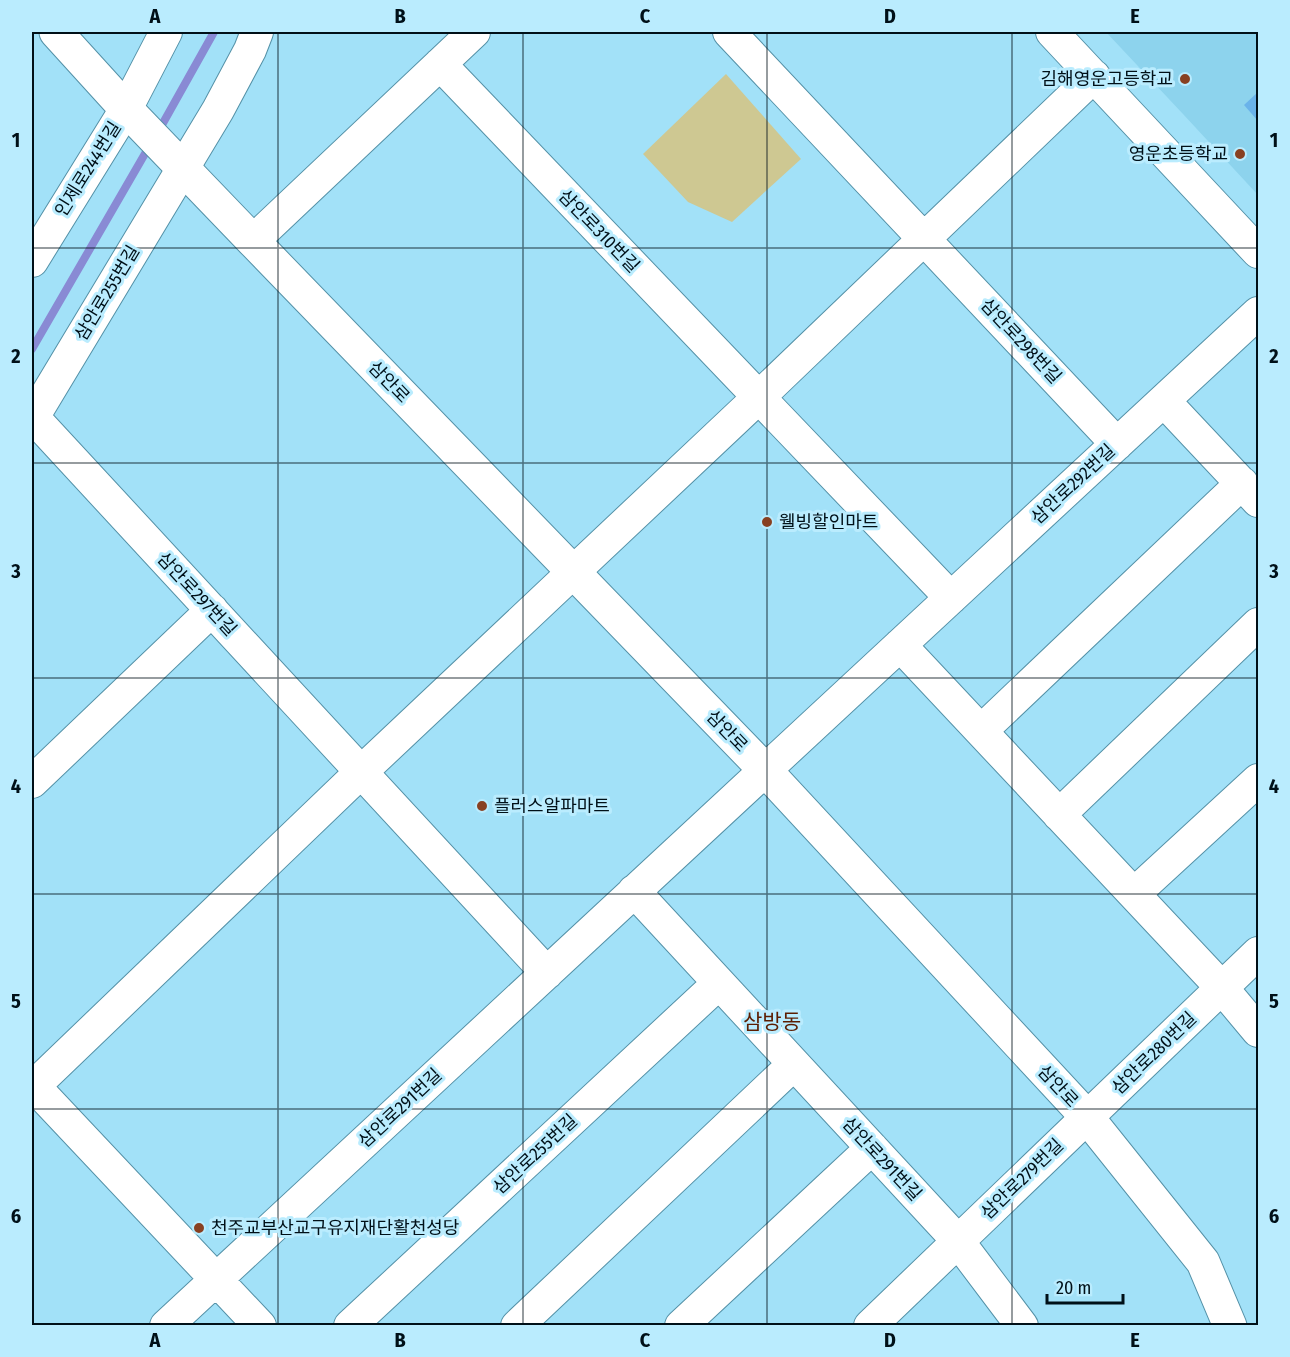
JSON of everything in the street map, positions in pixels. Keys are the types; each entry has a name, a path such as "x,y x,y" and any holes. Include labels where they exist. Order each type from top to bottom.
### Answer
{"main road":[{"path":"56,32 129,112"},
{"name":"삼안로","path":"129,112 765,770 1087,1117 1203,1262 1230,1326"}],"street":[{"path":"129,112 166,32"},
{"path":"179,163 250,50 257,32"},
{"path":"729,32 926,238"},
{"path":"1052,32 1258,252"},
{"path":"253,241 440,64 466,34"},
{"name":"삼안로310번길","path":"440,64 759,397"},
{"path":"260,1326 32,1086 1094,76"},
{"name":"인제로244번길","path":"32,261 39,226 129,112"},
{"name":"삼안로255번길","path":"32,418 179,163"},
{"name":"삼안로298번길","path":"926,238 1118,444"},
{"name":"삼안로292번길","path":"765,770 1258,313"},
{"path":"759,397 951,598"},
{"path":"981,732 1250,492 1164,400"},
{"name":"삼안로297번길","path":"32,418 547,972"},
{"path":"32,782 212,610"},
{"path":"1059,815 1258,624"},
{"path":"900,645 1222,988 1258,1031"},
{"name":"삼안로291번길","path":"166,1326 765,770"},
{"path":"1134,894 1258,780"},
{"name":"삼안로291번길","path":"634,891 958,1241"},
{"name":"삼안로280번길","path":"1087,1117 1258,953"},
{"name":"삼안로255번길","path":"350,1326 719,983"},
{"path":"518,1326 794,1064"},
{"name":"삼안로279번길","path":"870,1326 1087,1117"},
{"path":"681,1326 872,1148"},
{"path":"958,1241 1022,1326"}],"shaded area":[{"path":"1106,32 1258,32 1258,195 1183,114"},
{"path":"726,74 801,159 732,222 688,202 643,154"}],"building":[{"path":"1258,92 1258,121 1244,105"}],"waterway":[{"path":"158,132 214,32"},
{"path":"32,349 150,145"}],"place":[{"name":"김해영운고등학교","path":"1185,79"},
{"name":"영운초등학교","path":"1240,154"},
{"name":"웰빙할인마트","path":"767,522"},
{"name":"플러스알파마트","path":"482,806"},
{"name":"천주교부산교구유지재단활천성당","path":"199,1228"}],"district":[{"name":"삼방동","path":"772,1022"}]}
